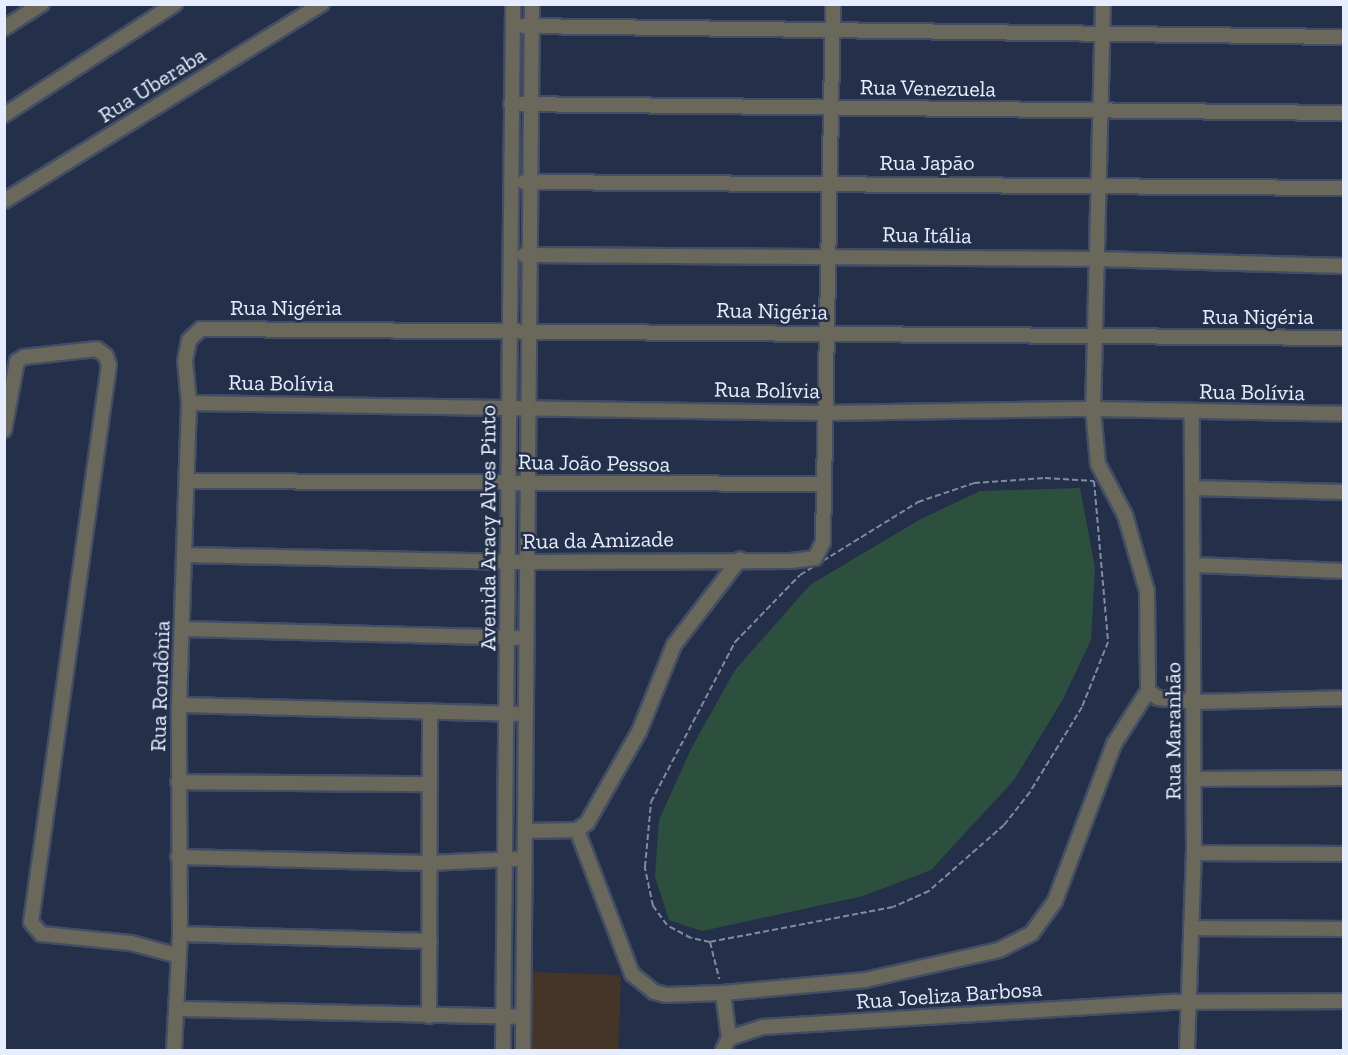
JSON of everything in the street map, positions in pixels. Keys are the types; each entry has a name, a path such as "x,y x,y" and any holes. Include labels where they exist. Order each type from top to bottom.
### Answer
{"street":[{"path":"4,28 42,4"},
{"path":"4,115 175,4"},
{"name":"Rua Uberaba","path":"4,201 322,4"},
{"name":"Avenida Aracy Alves Pinto","path":"503,1050 510,638 507,329 511,255 513,4"},
{"name":"Avenida Aracy Alves Pinto","path":"523,1050 529,562 528,407 532,4"},
{"path":"822,484 833,4"},
{"path":"577,830 632,974 654,992 666,995 723,993 865,980 999,950 1032,933 1055,901 1114,744 1148,691 1147,591 1125,515 1098,464 1093,410 1103,4"},
{"path":"512,25 833,33 1102,33 1344,37"},
{"name":"Rua Venezuela","path":"511,104 1344,113"},
{"name":"Rua Japão","path":"510,182 1344,188"},
{"name":"Rua Itália","path":"511,255 828,255 1344,266"},
{"name":"Rua Nigéria","path":"201,329 529,329 1095,338 1344,338"},
{"name":"Rua Rondônia","path":"174,1050 180,934 178,782 189,403 187,346 201,329"},
{"path":"4,430 17,362 24,357 97,349 106,356 109,365 31,922 41,934 131,943 179,956"},
{"name":"Rua Bolívia","path":"189,403 825,412 1093,410 1344,414"},
{"name":"Rua Maranhão","path":"1187,1050 1194,853 1195,565 1192,412"},
{"name":"Rua João Pessoa","path":"187,481 822,484"},
{"name":"Rua da Amizade","path":"184,555 508,562 810,560 815,558 823,542 822,484"},
{"path":"1194,488 1344,492"},
{"path":"525,831 577,830 594,812 639,732 674,645 740,559"},
{"path":"1195,565 1344,571"},
{"path":"183,629 528,638"},
{"path":"1148,691 1158,698 1194,702 1344,698"},
{"path":"179,705 527,715"},
{"path":"429,1016 427,784 430,711"},
{"path":"1193,779 1344,778"},
{"path":"178,782 427,784"},
{"path":"1194,853 1344,854"},
{"path":"178,857 428,863 524,858"},
{"path":"1191,928 1344,929"},
{"path":"180,934 430,941"},
{"path":"723,993 726,1044"},
{"name":"Rua Joeliza Barbosa","path":"726,1044 763,1027 1189,1002 1344,1001"},
{"path":"177,1009 523,1017"}],"path":[{"path":"1045,478 1094,481 1108,642 1082,707 1030,792 1004,825 929,891 893,907 710,942 691,938 667,925 653,906 645,867 651,802 735,642 800,575 918,502 974,483 1045,478"},
{"path":"710,942 723,993"}],"shaded area":[{"path":"532,972 621,975 618,1050 529,1050"}],"green space":[{"path":"1080,488 1095,568 1091,640 1063,699 1014,780 931,870 863,896 702,931 669,920 655,877 659,820 692,747 735,670 810,585 919,520 980,491"}]}
